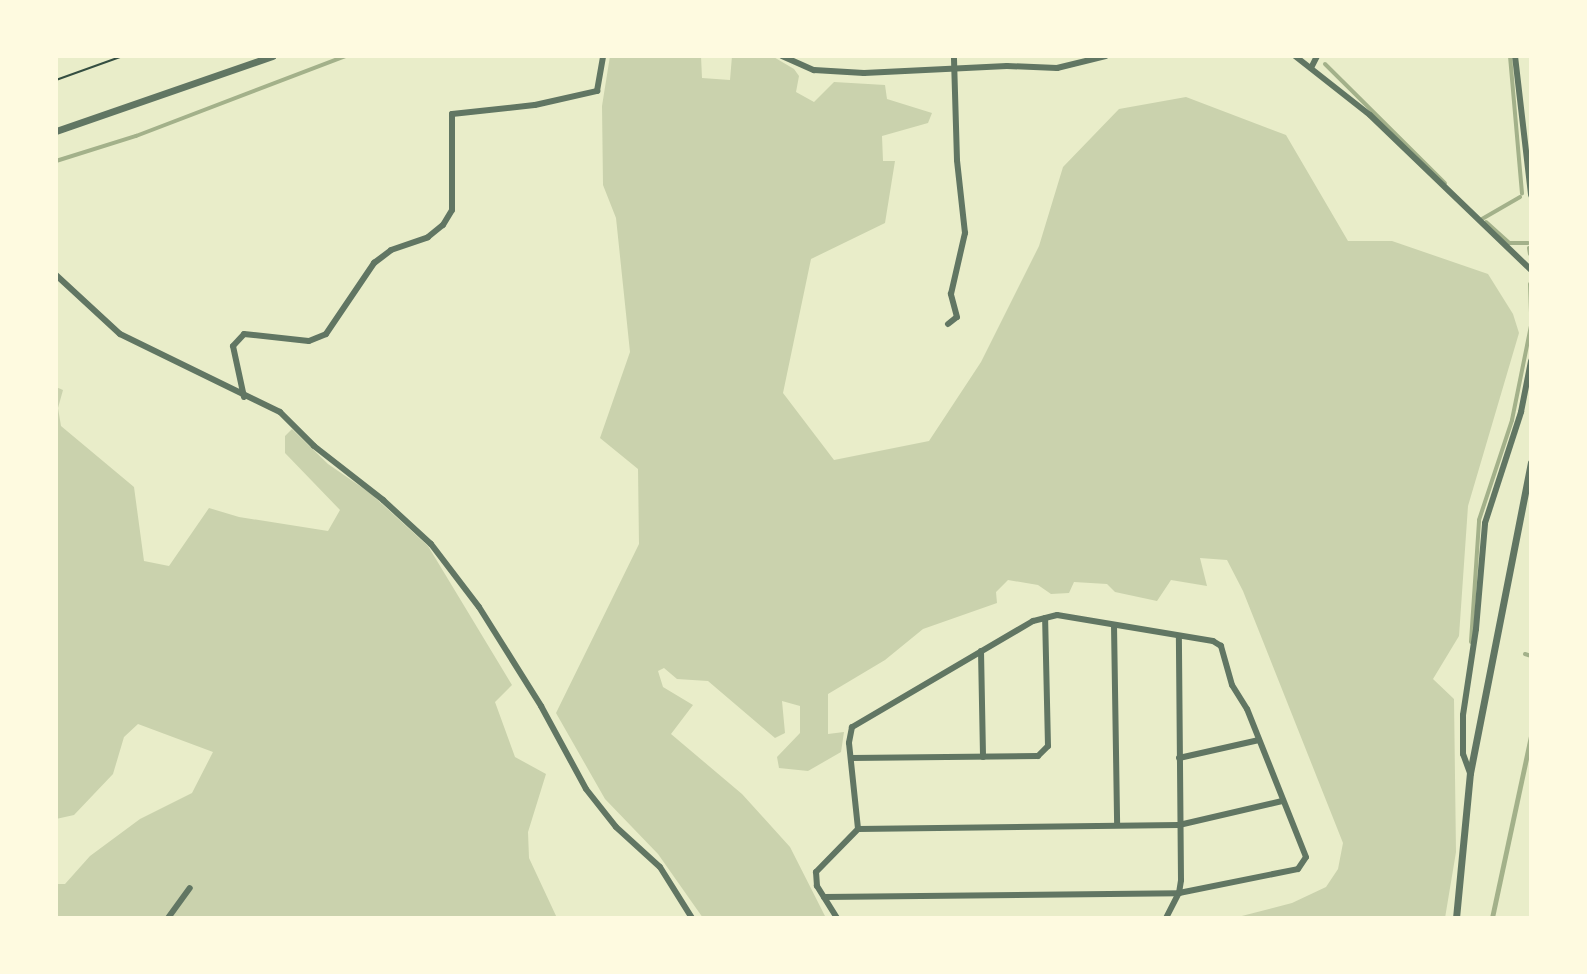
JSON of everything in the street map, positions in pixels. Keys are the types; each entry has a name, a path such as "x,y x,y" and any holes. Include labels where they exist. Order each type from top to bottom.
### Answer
{"street":[{"path":"56,131 272,56"},
{"path":"244,397 233,346 244,334 309,341 326,334 374,263 391,250 428,237 443,225 452,210 452,114 535,105 597,91 603,56"},
{"path":"782,56 814,70 864,73 1057,68 1106,56"},
{"path":"948,324 957,317 951,294 965,233 957,160 954,56"},
{"path":"1295,56 1370,115 1531,270"},
{"path":"1311,68 1317,56"},
{"path":"1515,56 1531,195"},
{"path":"56,275 120,334 280,412 314,446 383,500 431,544 486,620 541,706 586,789 616,827 660,867 692,918"},
{"path":"1470,773 1463,754 1463,715 1476,629 1485,523 1521,412 1531,361"},
{"path":"1456,918 1470,773 1531,463"},
{"path":"824,897 1179,893 1298,869 1306,857 1259,740 1232,685 1221,646 1213,641 1057,615 1033,621 859,722 849,735 858,829"},
{"path":"851,758 1038,756 1048,746 1045,618"},
{"path":"1114,625 1117,825"},
{"path":"1166,918 1179,893 1179,636"},
{"path":"981,651 983,757"},
{"path":"1179,758 1259,740"},
{"path":"837,918 817,886 816,872 858,829 1179,825 1282,801"},
{"path":"168,918 190,888"}],"path":[{"path":"56,80 123,56"}],"shaded area":[{"path":"610,56 701,56 702,78 730,80 732,56 772,56 794,69 799,76 796,92 814,102 834,82 885,85 887,99 932,113 928,123 882,136 883,161 895,161 885,223 811,259 783,393 834,460 929,441 981,362 1039,246 1063,167 1119,109 1186,97 1286,135 1348,241 1392,241 1488,274 1513,314 1519,333 1468,506 1459,636 1433,679 1454,699 1456,852 1445,918 1234,918 1292,903 1326,887 1338,869 1343,843 1243,591 1227,560 1200,558 1207,586 1171,580 1157,601 1115,592 1107,584 1074,582 1069,593 1051,594 1038,585 1008,580 996,592 997,603 923,629 885,660 828,694 828,734 844,732 841,752 808,771 779,768 777,757 800,733 800,706 782,701 785,733 775,738 708,681 677,679 664,668 658,671 663,687 693,705 671,734 742,794 790,847 826,918 703,918 658,854 605,799 556,713 639,544 638,469 600,438 630,352 616,218 603,185 602,106"},
{"path":"56,387 63,390 58,408 61,426 134,487 144,561 169,566 209,508 239,517 328,531 340,510 285,453 285,436 292,429 328,464 370,493 428,546 512,685 495,702 515,757 546,774 528,832 529,858 557,918 56,918 56,884 65,884 90,856 140,819 192,793 213,752 138,724 124,737 113,774 74,815 56,819"},
{"path":"1531,727 1531,750 1495,918 1490,918"}],"waterway":[{"path":"56,161 136,136 345,56"},
{"path":"1510,56 1522,193"},
{"path":"1325,64 1445,183"},
{"path":"1482,219 1520,197"},
{"path":"1486,222 1509,243 1528,243"},
{"path":"1529,248 1530,254"},
{"path":"1530,284 1531,319"},
{"path":"1471,642 1479,520 1512,420 1531,326"},
{"path":"1525,654 1531,656"}]}
